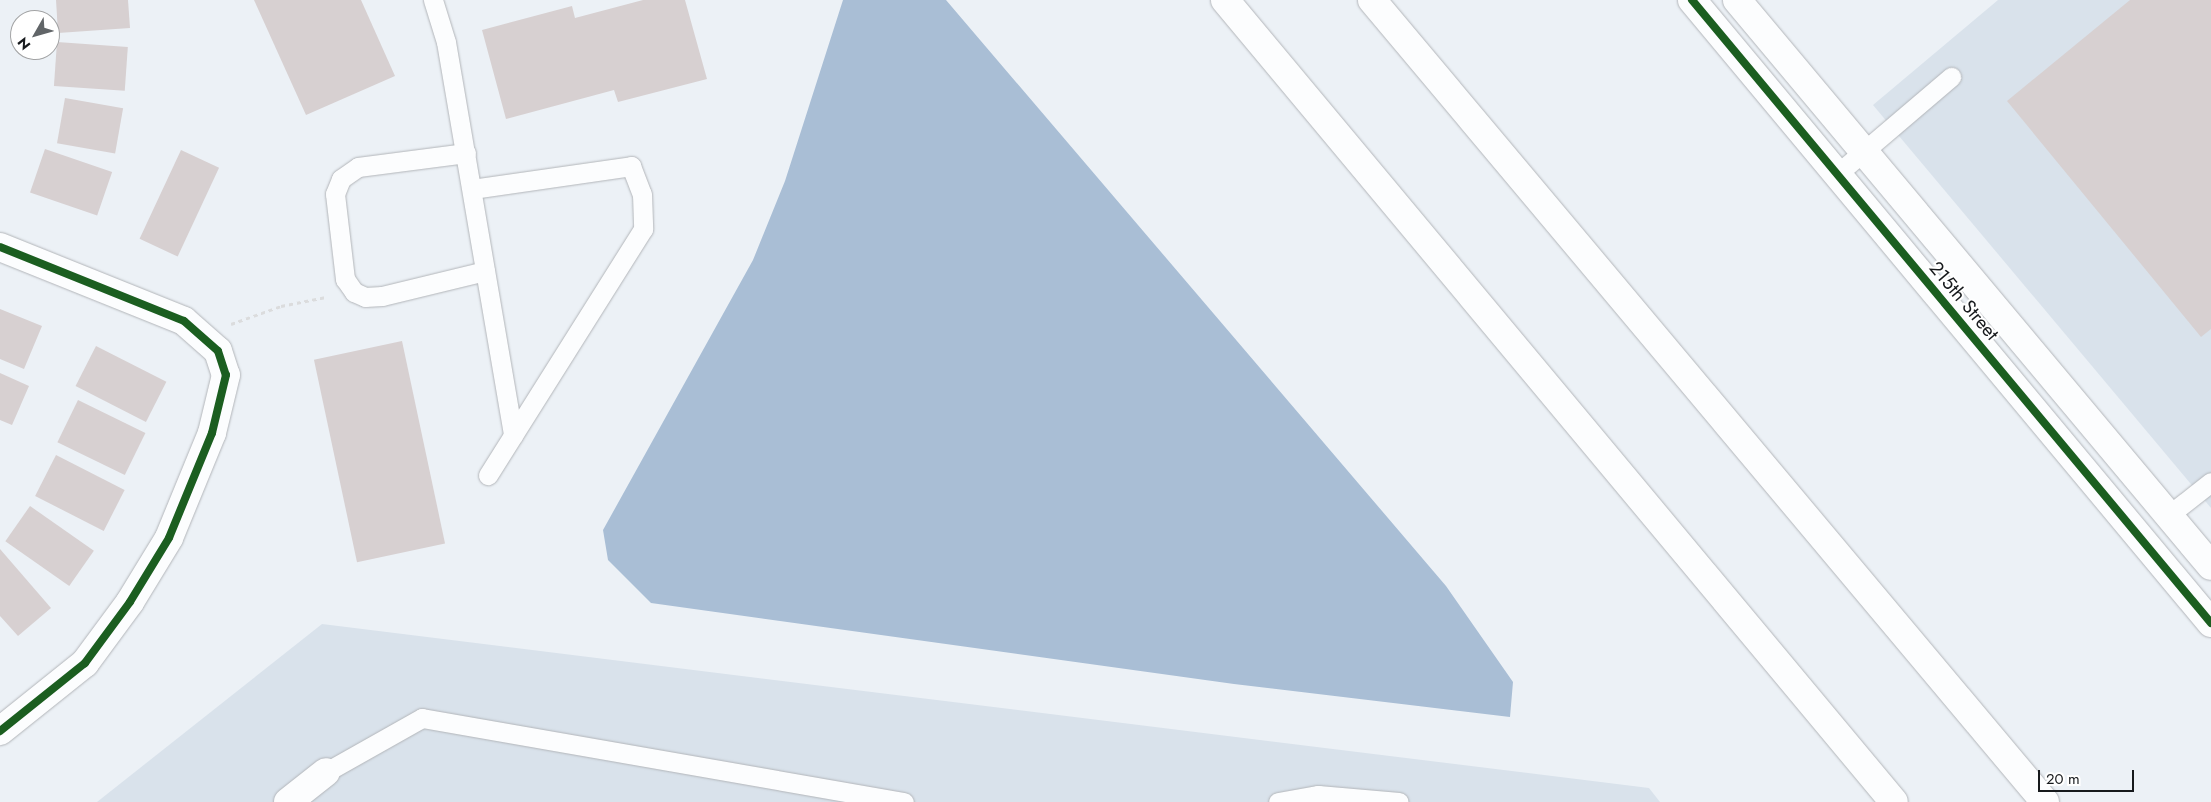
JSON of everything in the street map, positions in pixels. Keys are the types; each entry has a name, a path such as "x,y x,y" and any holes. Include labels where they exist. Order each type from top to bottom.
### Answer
{"main road":[{"path":"1225,0 1894,802"},
{"path":"1372,0 2045,802"},
{"name":"215th Street","path":"1692,0 2211,623"},
{"name":"215th Street","path":"1737,0 2211,566"},
{"path":"0,247 184,321 208,340 218,351 226,375 212,433 169,538 130,602 84,663 0,730"},
{"path":"288,802 326,772"}],"lane":[{"path":"433,0 446,42 484,270 514,434"},
{"path":"1837,174 1951,77"},
{"path":"466,153 358,167 340,179 335,194 345,279 354,292 365,297 382,296 484,270"},
{"path":"472,189 631,166 642,194 643,229 488,475"},
{"path":"2169,515 2211,482"},
{"path":"326,772 422,718 904,802"},
{"path":"1278,802 1318,795 1399,802"}],"path":[{"path":"208,340 232,323 281,306 354,292"}],"shaded area":[{"path":"1998,0 2211,0 2211,508 1873,105"},
{"path":"322,624 1649,788 1660,802 97,802"}],"water":[{"path":"843,0 946,0 1446,586 1513,682 1510,717 1234,684 651,603 608,560 603,530 753,260 785,181"}],"building":[{"path":"56,0 128,0 130,28 60,33 60,10 57,10"},
{"path":"254,0 361,0 395,76 306,115"},
{"path":"643,0 685,0 707,79 618,102 614,90 506,119 482,30 572,6 575,18"},
{"path":"2130,0 2211,0 2211,329 2201,337 2007,101"},
{"path":"60,42 128,47 125,91 54,86 56,60 60,60"},
{"path":"65,98 123,108 115,154 57,143"},
{"path":"45,149 112,172 97,216 30,192"},
{"path":"181,150 219,168 178,257 140,239"},
{"path":"0,309 42,326 24,369 0,359"},
{"path":"402,341 445,543 357,562 314,360"},
{"path":"96,346 166,382 146,422 76,386"},
{"path":"0,373 29,386 12,425 0,420"},
{"path":"78,400 145,433 125,475 57,442"},
{"path":"56,455 125,490 104,531 35,496"},
{"path":"30,506 94,551 69,586 5,541"},
{"path":"0,549 51,608 18,636 0,616"}],"cycle path":[{"path":"1692,0 2211,623"},
{"path":"0,247 184,321 218,351 226,375 212,433 169,538 130,602 85,663 0,731"}]}
